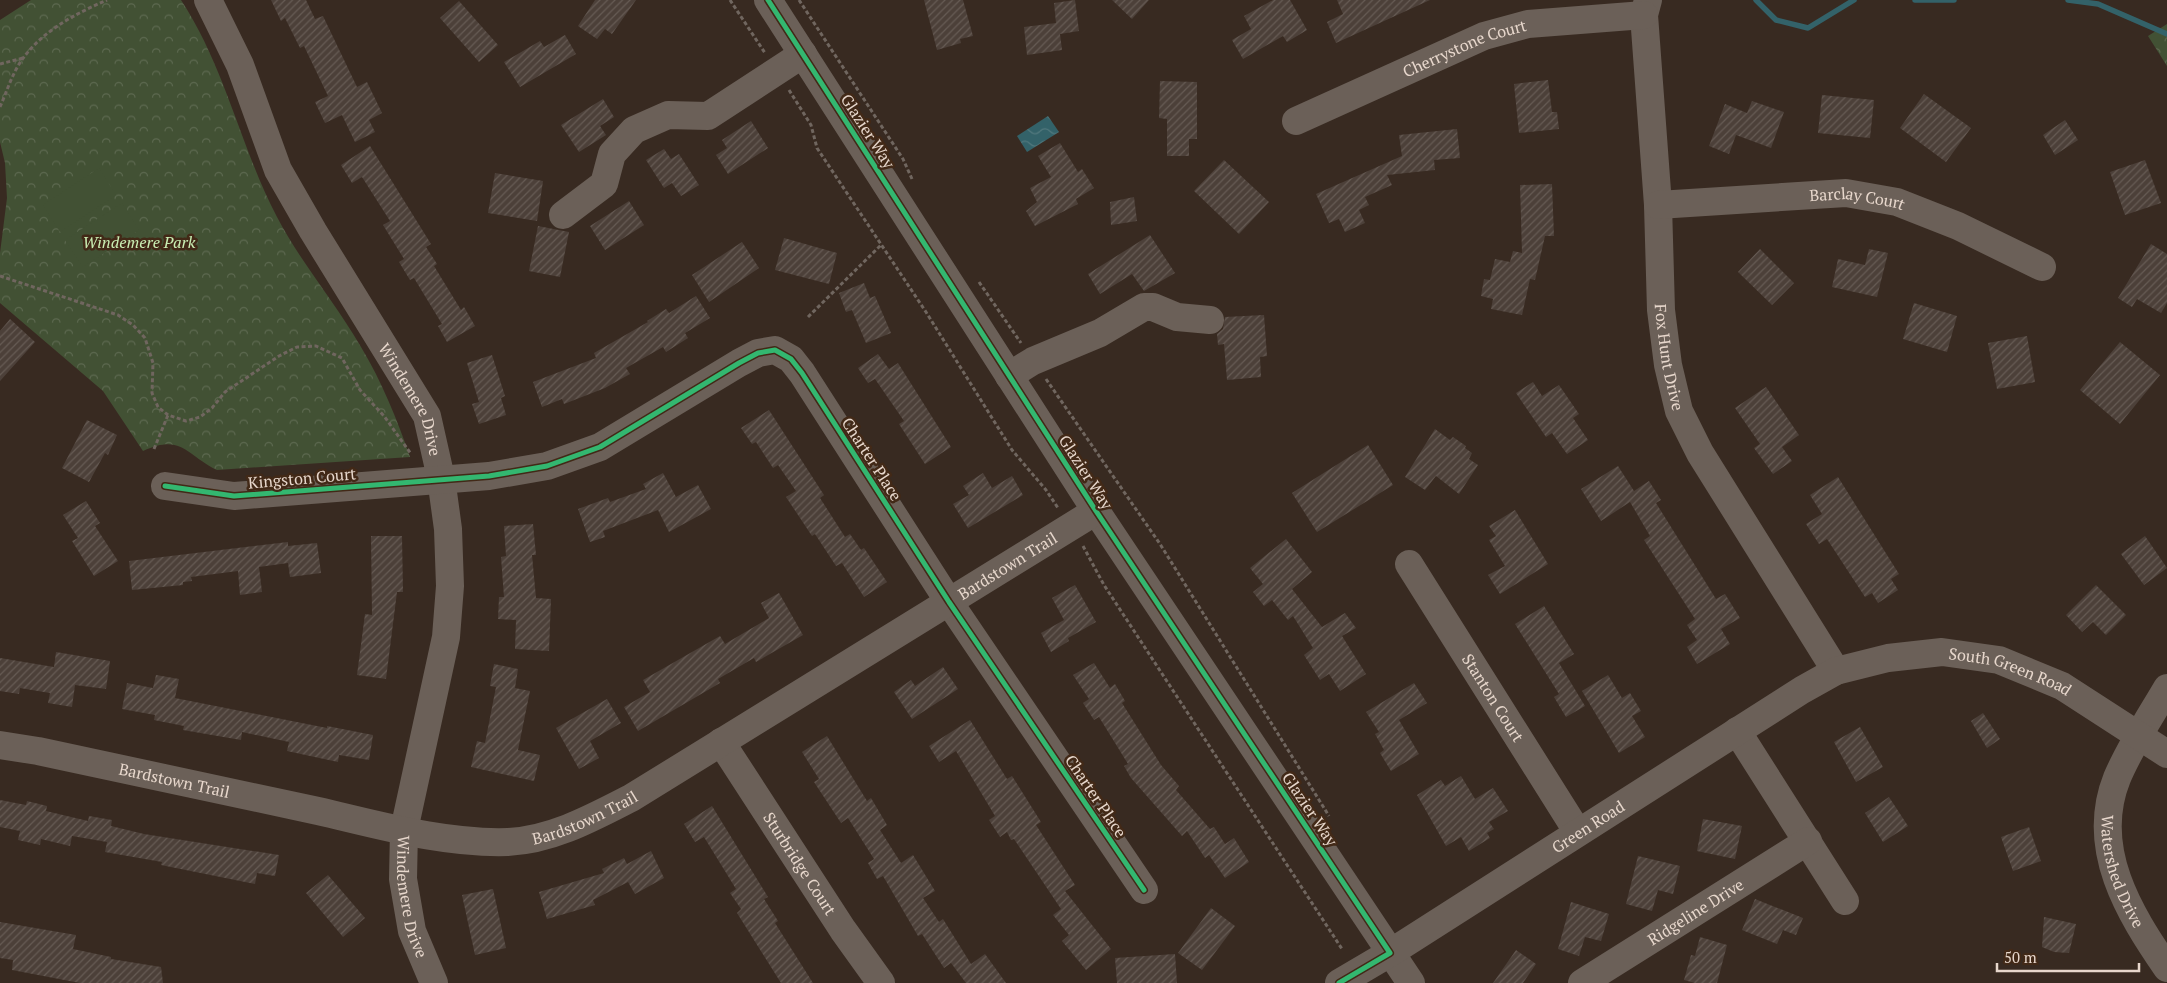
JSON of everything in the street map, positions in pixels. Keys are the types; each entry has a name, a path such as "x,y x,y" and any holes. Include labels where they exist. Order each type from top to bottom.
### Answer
{"street":[{"name":"Windemere Drive","path":"208,0 240,65 278,170 427,416 441,478 448,529 449,576 446,637 404,830 403,879 412,931 434,983"},
{"name":"Glazier Way","path":"768,0 1096,511 1411,983"},
{"name":"Cherrystone Court","path":"1296,121 1484,36 1528,24 1646,7"},
{"name":"Fox Hunt Drive","path":"1646,7 1658,205 1661,310 1668,364 1679,411 1705,461 1836,671"},
{"path":"563,215 604,184 612,154 634,130 668,115 708,116 803,54"},
{"name":"Barclay Court","path":"1658,205 1846,193 1897,202 1958,226 2042,267"},
{"path":"1009,376 1033,361 1100,333 1144,307 1153,307 1177,317 1210,320"},
{"name":"Charter Place","path":"441,478 489,476 547,466 600,447 739,363 758,353 776,350 791,359 802,373 949,602 1144,890"},
{"name":"Kingston Court","path":"165,486 234,496 441,478"},
{"name":"Bardstown Trail","path":"0,745 47,753 404,830 469,840 508,842 551,835 592,819 631,798 1096,511"},
{"name":"Stanton Court","path":"1408,564 1578,831"},
{"name":"South Green Road","path":"1836,671 1888,658 1942,652 1999,660 2062,686 2167,754"},
{"name":"Green Road","path":"1339,983 1390,953 1737,731 1836,671"},
{"name":"Watershed Drive","path":"2167,688 2116,779 2110,803 2107,832 2118,886 2145,937 2167,968"},
{"path":"1737,731 1845,901"},
{"name":"Sturbridge Court","path":"722,742 838,922 881,983"},
{"name":"Ridgeline Drive","path":"1582,983 1808,840"}],"path":[{"path":"0,107 24,57 48,33 87,9 107,0"},
{"path":"730,0 765,53"},
{"path":"799,0 903,159 915,186"},
{"path":"0,64 24,57"},
{"path":"787,87 812,125 817,148 882,245 1012,450 1046,490 1058,508"},
{"path":"808,316 882,245"},
{"path":"0,276 118,315 133,325 146,338 153,363 152,393 158,407 168,415 186,421 200,417 212,408 225,392 278,356 297,347 316,346 342,358 360,390 384,416 414,458"},
{"path":"973,276 1160,544 1333,821"},
{"path":"154,449 168,415"},
{"path":"1084,546 1104,585 1342,949"}],"green space":[{"name":"Windemere Park","path":"31,0 181,0 196,26 221,79 253,163 277,217 286,234 369,360 400,429 410,457 217,470 183,448 175,445 156,446 143,451 103,391 0,303 0,253 7,198 5,163 0,142 0,20"},
{"path":"2167,24 2167,66 2148,36"},
{"path":"99,168 116,195 60,232 43,205"},
{"path":"122,203 139,230 83,267 65,240"}],"water":[{"path":"1048,116 1059,132 1027,152 1017,136"}],"building":[{"path":"271,0 306,0 315,19 323,16 357,87 367,82 382,113 369,120 375,132 355,142 342,115 325,123 315,102 328,96 304,46 300,48 285,18 281,21"},
{"path":"595,0 636,0 612,34 605,29 597,39 578,26"},
{"path":"924,0 963,0 973,36 960,39 961,43 937,50"},
{"path":"1075,0 1079,31 1060,34 1062,50 1027,55 1024,27 1056,23 1054,3"},
{"path":"1112,0 1149,0 1132,19"},
{"path":"1273,0 1290,0 1307,30 1287,42 1283,36 1243,59 1232,40 1251,29 1244,16"},
{"path":"1337,0 1430,0 1336,43 1327,22 1343,14"},
{"path":"459,1 498,45 479,62 440,18"},
{"path":"565,35 576,54 520,87 504,62 540,41 544,47"},
{"path":"1548,80 1552,112 1557,112 1559,129 1519,133 1514,84"},
{"path":"1160,81 1197,82 1197,139 1189,139 1189,156 1167,156 1167,119 1159,118"},
{"path":"1924,94 1971,128 1946,162 1900,128"},
{"path":"1822,95 1874,100 1870,138 1818,133"},
{"path":"603,99 614,117 600,126 606,135 579,152 561,125"},
{"path":"1752,101 1784,112 1771,148 1736,135 1729,154 1709,146 1725,104 1747,113"},
{"path":"2065,120 2078,140 2055,155 2043,135"},
{"path":"751,121 768,148 728,174 716,155 727,148 722,140"},
{"path":"1457,129 1460,158 1434,160 1435,170 1387,175 1392,185 1365,197 1369,205 1359,210 1365,223 1345,232 1339,219 1329,223 1316,194 1402,156 1399,135"},
{"path":"1060,143 1078,172 1082,169 1094,188 1076,199 1078,204 1035,226 1026,211 1037,202 1030,188 1051,177 1038,156"},
{"path":"370,146 431,244 426,247 437,264 434,266 461,310 464,307 475,326 447,342 438,326 442,324 414,278 410,280 399,262 404,259 383,225 390,221 362,177 352,183 341,165"},
{"path":"664,149 671,159 679,154 699,185 681,196 672,183 664,188 646,160"},
{"path":"1224,160 1269,202 1239,234 1194,191"},
{"path":"2145,160 2161,203 2125,215 2110,172"},
{"path":"495,173 543,181 537,221 488,213"},
{"path":"1552,184 1554,236 1545,236 1535,280 1530,279 1522,315 1491,309 1493,299 1481,296 1484,279 1490,280 1495,259 1510,262 1513,251 1522,253 1520,185"},
{"path":"1134,197 1137,221 1111,225 1110,202"},
{"path":"629,201 644,225 605,250 590,226"},
{"path":"538,226 569,232 560,277 529,271"},
{"path":"1150,235 1175,273 1144,291 1132,274 1100,294 1088,274"},
{"path":"784,238 837,253 829,284 775,270"},
{"path":"742,242 759,268 709,302 692,275"},
{"path":"2151,244 2167,254 2167,303 2161,313 2137,299 2132,307 2118,298"},
{"path":"1760,249 1794,283 1772,305 1738,272"},
{"path":"1869,249 1888,253 1877,297 1832,287 1838,259 1865,265"},
{"path":"864,283 870,298 875,296 891,333 866,343 852,310 846,312 839,293"},
{"path":"696,296 710,318 685,333 688,338 666,352 663,347 626,368 630,374 605,388 564,404 562,399 542,407 533,382 596,358 594,353 648,322 666,309 669,313"},
{"path":"1914,303 1957,316 1947,352 1903,339"},
{"path":"1264,315 1267,356 1260,357 1261,377 1227,380 1224,344 1218,345 1217,334 1223,329 1225,317"},
{"path":"10,319 35,342 0,381 0,331"},
{"path":"2027,336 2035,382 1997,389 1988,343"},
{"path":"2120,342 2160,375 2120,424 2080,390"},
{"path":"878,354 889,369 898,363 951,447 925,464 899,424 904,421 875,379 868,383 858,368"},
{"path":"492,355 505,396 501,398 506,415 479,424 472,404 479,402 467,363"},
{"path":"1533,382 1542,396 1559,385 1579,414 1573,418 1588,440 1567,454 1552,433 1546,437 1516,393"},
{"path":"1766,387 1799,435 1782,447 1792,461 1773,474 1754,448 1760,444 1735,408"},
{"path":"769,410 824,495 820,498 845,537 850,534 861,550 864,548 887,582 864,597 842,563 836,566 815,534 812,536 786,497 796,491 778,465 773,468 756,442 752,444 741,428"},
{"path":"87,420 117,435 108,455 105,453 89,482 62,468"},
{"path":"1435,429 1450,440 1453,437 1466,446 1465,448 1472,453 1469,459 1478,465 1459,494 1436,476 1425,490 1405,477"},
{"path":"1368,445 1393,485 1317,532 1292,493"},
{"path":"1618,466 1634,491 1649,481 1661,500 1656,503 1716,599 1725,594 1740,618 1721,629 1730,644 1697,664 1687,647 1697,640 1687,625 1695,619 1644,540 1650,536 1630,502 1601,521 1581,489"},
{"path":"663,473 676,497 698,485 711,509 669,532 658,510 603,531 605,537 590,542 578,509 608,498 610,502 646,489 643,484"},
{"path":"983,473 992,488 1012,476 1023,495 968,528 953,504 969,495 963,486"},
{"path":"1838,477 1899,574 1891,579 1898,590 1878,603 1872,593 1865,597 1827,539 1819,544 1806,524 1822,514 1810,495"},
{"path":"86,501 100,523 95,526 118,561 94,576 72,541 78,538 63,515"},
{"path":"1515,510 1548,564 1500,594 1488,575 1505,566 1489,540 1496,536 1489,526"},
{"path":"533,524 536,555 532,555 536,598 551,599 549,651 515,649 516,620 498,619 499,597 504,597 501,557 506,556 504,526"},
{"path":"371,536 402,536 403,592 397,592 386,679 357,675 365,614 372,615"},
{"path":"2145,536 2167,568 2144,585 2121,554"},
{"path":"1286,539 1312,572 1292,589 1322,627 1345,613 1356,628 1342,636 1366,674 1340,691 1329,674 1320,680 1304,655 1313,648 1293,616 1288,620 1272,600 1264,606 1253,592 1263,584 1250,568"},
{"path":"288,542 288,546 317,543 321,573 290,577 288,563 259,567 262,592 240,595 238,571 191,577 192,581 183,582 183,585 132,590 129,561"},
{"path":"1075,585 1096,622 1068,638 1069,641 1051,652 1041,633 1064,620 1052,598"},
{"path":"2096,585 2126,615 2106,635 2093,622 2082,632 2066,615"},
{"path":"779,593 803,635 756,662 754,658 718,679 720,683 638,731 624,707 650,692 643,680 720,636 725,644 769,618 761,603"},
{"path":"1544,606 1574,654 1559,663 1585,706 1566,717 1554,697 1559,694 1515,624"},
{"path":"56,652 110,661 106,689 75,685 72,707 48,703 50,693 20,688 19,694 0,691 0,658 54,667"},
{"path":"1094,663 1110,688 1115,684 1125,701 1122,703 1161,765 1179,786 1176,790 1210,829 1214,827 1225,844 1234,838 1249,862 1225,878 1209,855 1205,858 1187,831 1182,836 1131,778 1124,766 1128,764 1099,717 1094,720 1083,703 1089,699 1073,675"},
{"path":"494,664 518,669 515,688 530,691 518,750 540,755 534,781 471,767 477,741 485,743 496,687 490,686"},
{"path":"943,667 958,689 912,719 894,692 911,680 915,686"},
{"path":"156,675 179,679 175,698 327,728 327,726 373,735 369,760 339,755 338,762 287,751 289,742 242,732 241,740 183,730 184,726 154,720 155,715 122,709 127,683 153,688"},
{"path":"1608,675 1622,698 1630,693 1641,711 1632,716 1645,737 1619,753 1582,691"},
{"path":"1414,683 1427,703 1399,720 1419,754 1391,771 1380,753 1384,750 1375,734 1379,732 1366,712"},
{"path":"607,699 621,723 590,741 599,758 579,769 556,728"},
{"path":"1983,713 2000,739 1987,748 1971,721"},
{"path":"970,720 1007,779 1012,776 1041,822 1036,825 1075,885 1065,891 1111,949 1086,970 1062,941 1069,935 1053,915 1061,909 1014,839 1011,840 1007,832 1000,837 989,820 995,816 956,751 939,762 929,746"},
{"path":"1860,727 1883,767 1856,782 1834,742"},
{"path":"827,736 867,801 871,798 887,825 880,830 901,863 913,855 935,891 923,898 939,922 943,919 971,964 985,954 1006,983 966,983 951,963 944,968 922,934 918,936 883,876 877,879 868,863 874,859 848,818 841,823 814,782 819,779 802,752"},
{"path":"1461,776 1475,799 1493,788 1508,811 1489,822 1494,829 1487,833 1490,838 1469,851 1461,837 1446,846 1417,795 1441,780 1445,786"},
{"path":"1889,797 1908,826 1883,842 1865,813"},
{"path":"0,800 26,805 27,801 47,806 46,811 88,821 89,816 112,820 111,826 144,834 279,855 275,876 257,873 255,884 161,865 162,862 105,852 107,842 72,836 70,846 41,839 40,845 18,840 20,831 0,827"},
{"path":"712,806 768,897 764,899 778,921 775,923 813,983 781,983 737,913 741,909 730,893 736,889 704,837 695,842 684,824"},
{"path":"1703,819 1742,826 1735,859 1697,851"},
{"path":"2029,827 2041,861 2013,871 2001,837"},
{"path":"651,851 664,878 635,894 628,882 593,900 595,905 547,919 539,892 604,873 602,869 624,858 627,864"},
{"path":"1638,856 1680,866 1673,894 1658,890 1652,911 1626,904"},
{"path":"328,875 365,918 343,937 306,893"},
{"path":"493,889 506,948 475,955 462,895"},
{"path":"1755,899 1803,918 1796,935 1783,930 1777,944 1742,930"},
{"path":"1571,902 1609,914 1601,941 1585,937 1579,956 1558,949"},
{"path":"1211,908 1235,926 1202,970 1178,953"},
{"path":"2044,917 2076,924 2069,953 2054,952 2042,947"},
{"path":"0,922 76,935 73,949 111,957 111,959 161,967 163,983 80,983 12,970 13,960 0,958"},
{"path":"1700,937 1727,945 1717,983 1695,983 1684,980 1691,955 1695,956"},
{"path":"1516,950 1536,964 1523,983 1493,983"},
{"path":"1175,954 1177,983 1117,983 1115,958"}],"waterway":[{"path":"1756,0 1776,20 1808,28 1854,0"},
{"path":"1915,0 1954,0"},
{"path":"2068,0 2098,4 2167,34"}],"cycle path":[{"path":"768,0 1096,511 1390,953 1339,983"},
{"path":"165,486 234,496 489,476 547,466 600,447 739,363 758,353 775,350 791,359 802,373 949,602 1144,890"}]}
